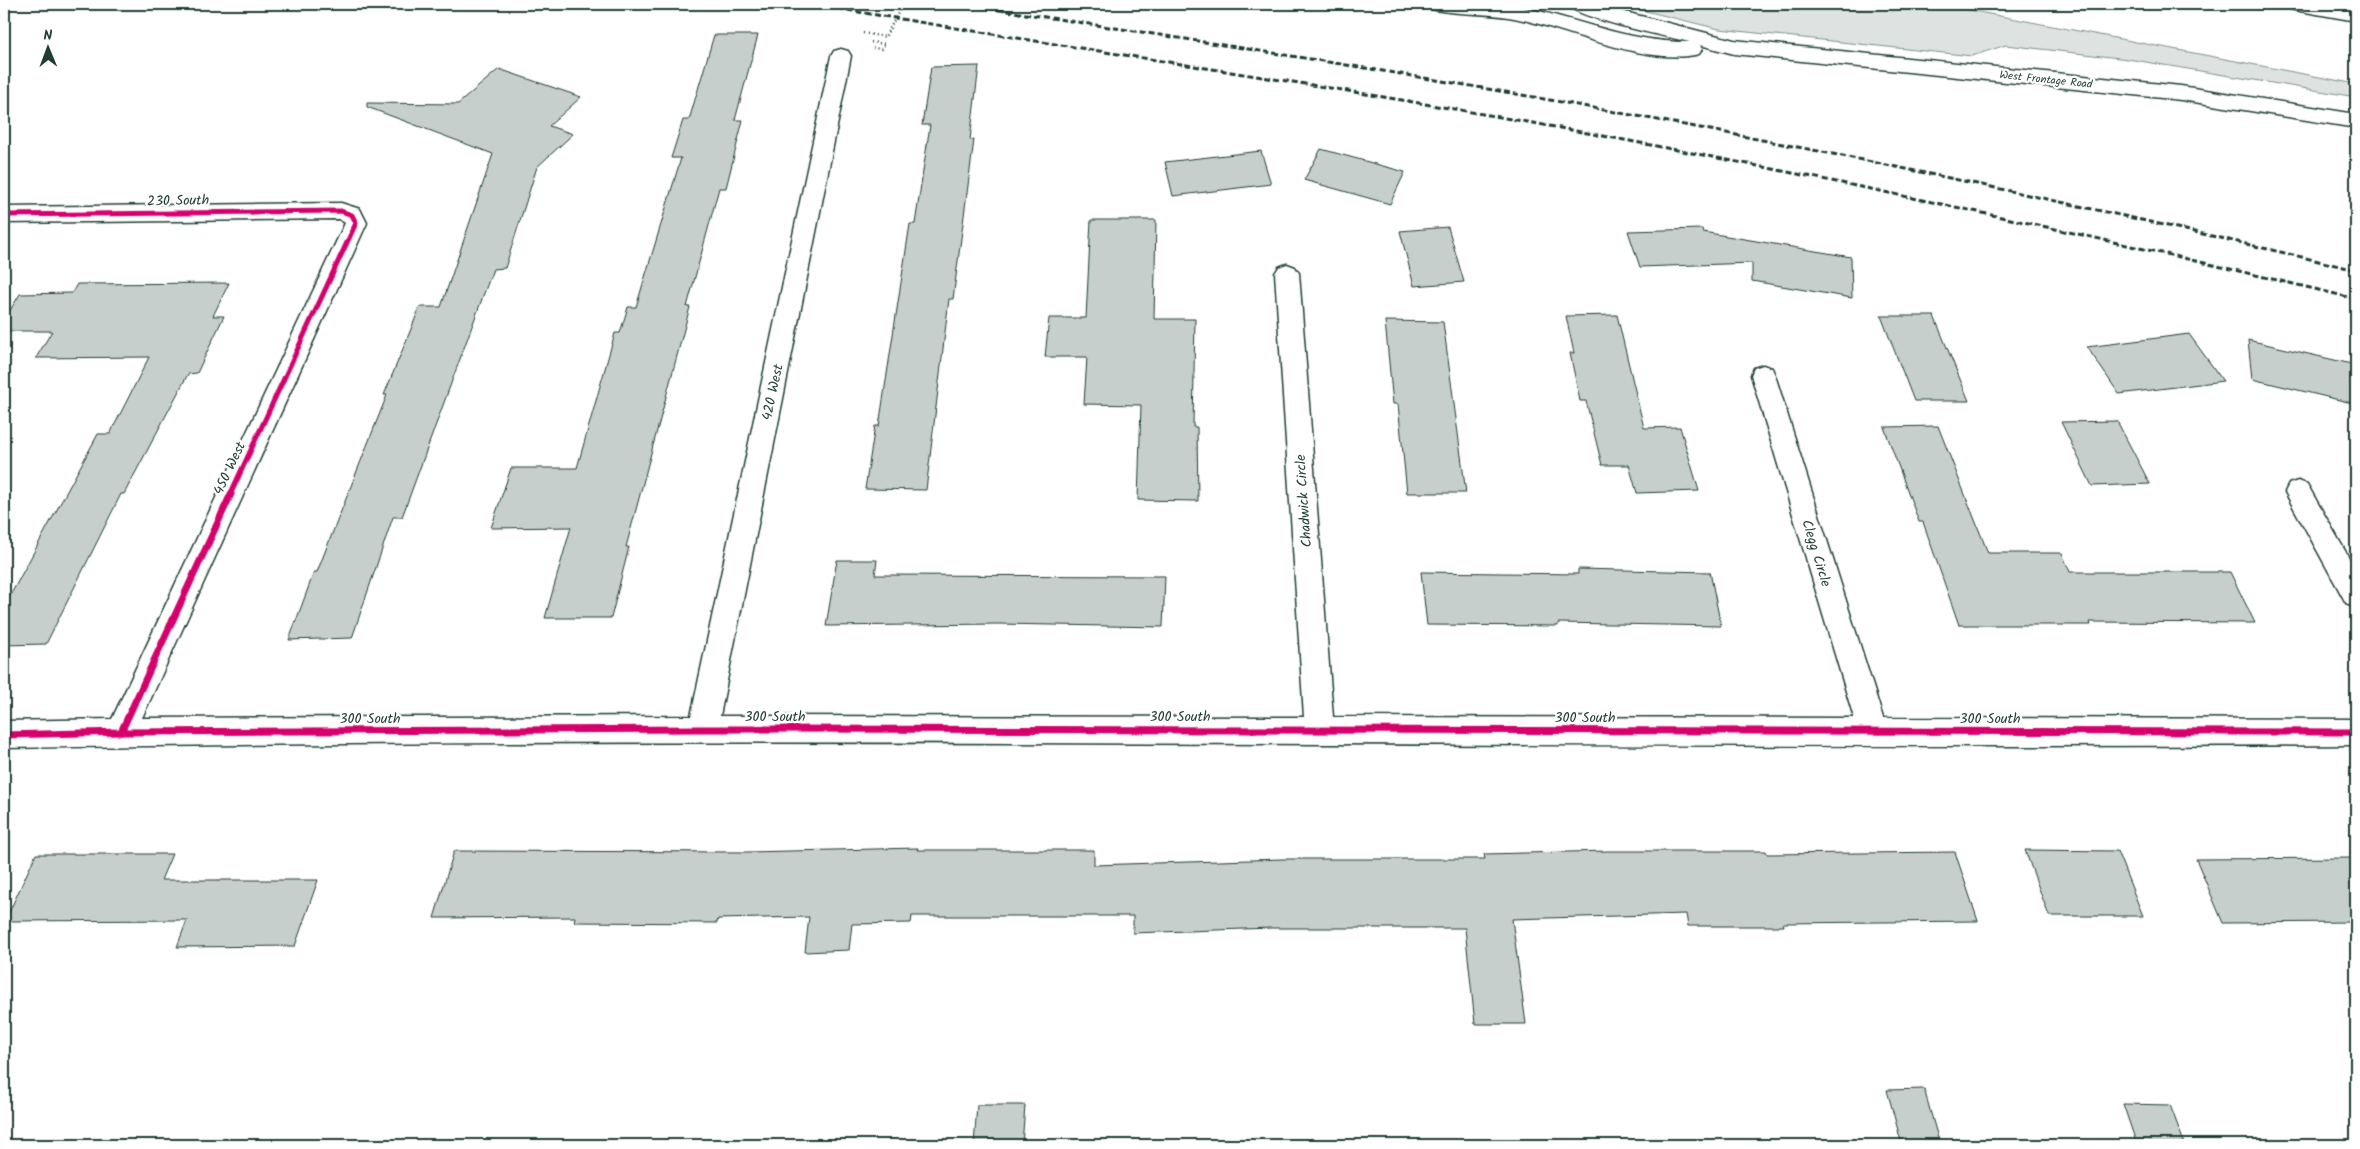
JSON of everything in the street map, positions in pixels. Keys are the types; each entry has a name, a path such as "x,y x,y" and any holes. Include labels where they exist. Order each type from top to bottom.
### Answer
{"main road":[{"name":"West Frontage Road","path":"1434,4 1450,8 1484,5 1516,11 1596,35 1639,44 1682,50 1734,47"},
{"name":"West Frontage Road","path":"1576,4 1600,13 1734,47 2181,94 2356,121"},
{"path":"2294,4 2356,15"},
{"name":"420 West","path":"703,729 842,56"},
{"name":"230 South","path":"4,215 341,211 352,215"},
{"name":"450 West","path":"122,732 356,223 352,215"},
{"name":"Chadwick Circle","path":"1288,273 1319,728"},
{"name":"Clegg Circle","path":"1763,375 1872,730"},
{"path":"2298,492 2356,595"},
{"name":"300 South","path":"4,735 122,732 1319,728 2356,732"}],"path":[{"path":"858,33 885,37 903,4"}],"shaded area":[{"path":"1617,4 1937,4 2356,84 2356,97 2128,59 2006,45 1972,56 1719,29"}],"building":[{"path":"714,35 758,35 735,120 743,120 726,188 719,188 687,307 690,307 626,547 629,547 611,618 545,618 571,527 491,528 511,468 577,468 615,333 620,333 628,307 636,307 681,158 671,158 683,120 689,120"},
{"path":"979,66 970,140 974,140 953,299 949,299 926,490 865,489 875,426 879,426 910,224 915,224 930,125 922,125 931,67"},
{"path":"499,69 581,97 549,126 573,134 537,167 505,268 493,269 402,517 393,517 352,638 289,640 314,572 317,572 387,395 384,395 420,307 441,307 493,154 367,107 367,103 458,104"},
{"path":"1321,149 1405,172 1390,204 1304,180"},
{"path":"1261,151 1271,184 1173,196 1165,162"},
{"path":"1091,220 1156,220 1154,319 1195,319 1193,427 1197,427 1198,501 1138,500 1141,405 1084,404 1087,357 1045,357 1049,318 1086,318"},
{"path":"1448,227 1464,282 1414,286 1400,231"},
{"path":"1702,229 1703,232 1851,257 1852,298 1752,281 1752,263 1640,267 1628,231"},
{"path":"229,283 213,316 224,316 197,373 188,374 124,494 121,494 46,644 4,645 4,607 98,434 110,434 149,357 36,358 52,331 4,331 4,320 20,294 72,293 77,284"},
{"path":"1617,315 1644,428 1680,427 1699,491 1637,493 1629,465 1602,465 1586,401 1580,401 1570,353 1574,353 1566,316"},
{"path":"1881,316 1934,316 1969,401 1914,401"},
{"path":"1385,321 1443,322 1466,493 1407,493 1398,404 1393,404"},
{"path":"2189,334 2223,381 2119,394 2087,347"},
{"path":"2248,340 2356,365 2356,404 2252,379"},
{"path":"2117,421 2150,484 2092,486 2061,422"},
{"path":"1938,426 1988,553 2062,553 2070,572 2230,572 2255,623 2090,622 2091,625 1959,625 1923,522 1919,522 1884,427"},
{"path":"837,560 877,560 875,575 1165,576 1163,627 998,624 826,626"},
{"path":"1578,569 1710,572 1721,626 1558,623 1558,626 1427,625 1421,572 1578,574"},
{"path":"918,848 917,850 1094,850 1094,865 1282,859 1485,859 1484,854 1609,851 1766,851 1767,854 1955,852 1978,921 1783,923 1784,926 1688,926 1686,914 1512,919 1526,1024 1475,1024 1465,928 1271,928 1133,933 1133,916 912,916 911,923 852,924 849,950 805,952 809,917 718,919 717,923 574,922 575,917 434,918 454,851 748,852"},
{"path":"2025,850 2117,851 2143,916 2049,916"},
{"path":"36,854 172,854 161,880 318,880 295,946 177,947 187,920 5,921"},
{"path":"2356,858 2356,922 2223,923 2196,859"},
{"path":"1924,1089 1940,1145 1902,1145 1887,1090"},
{"path":"2123,1104 2170,1105 2185,1145 2137,1145"},
{"path":"977,1105 1025,1105 1022,1145 974,1145"}],"railway":[{"path":"812,4 1374,95 1760,166 2158,252 2356,299"},
{"path":"962,4 1381,71 1722,132 1994,188 2356,270"}],"cycle path":[{"path":"4,215 341,211 352,215 356,223 121,732"},
{"path":"4,735 121,732 703,729 2356,732"}]}
